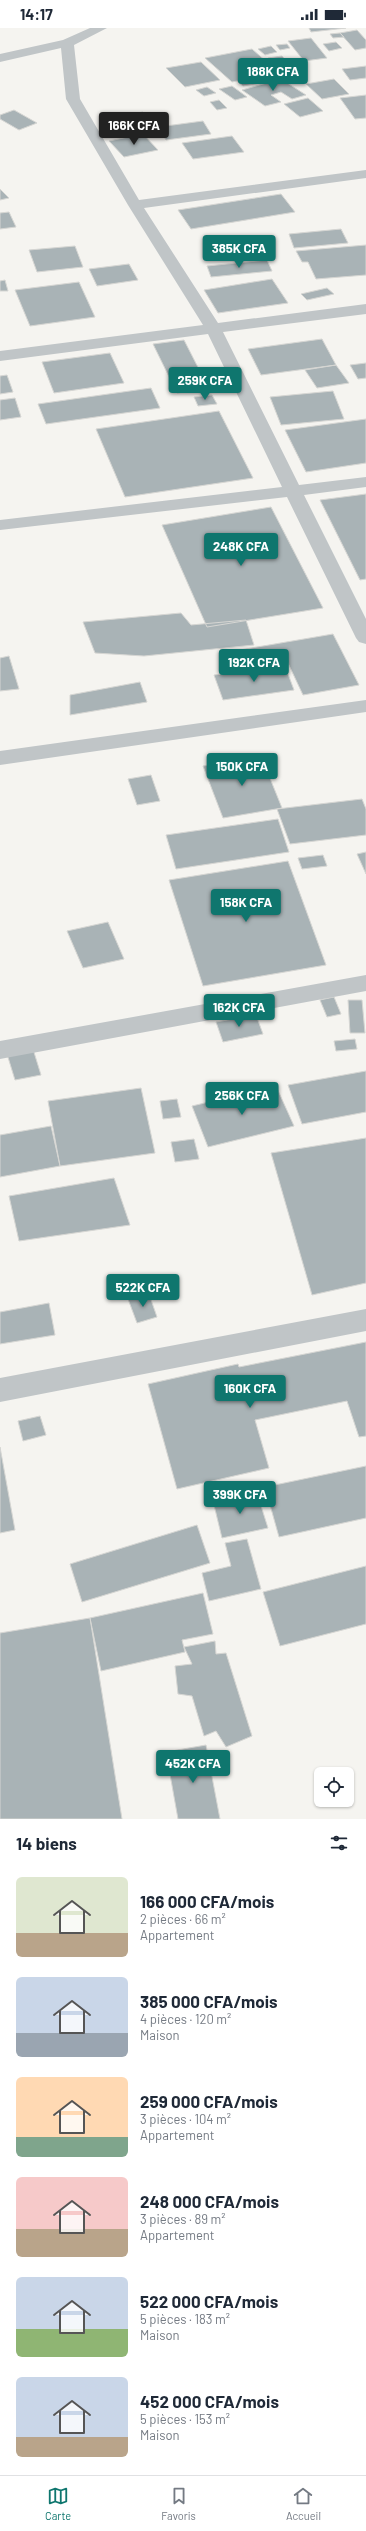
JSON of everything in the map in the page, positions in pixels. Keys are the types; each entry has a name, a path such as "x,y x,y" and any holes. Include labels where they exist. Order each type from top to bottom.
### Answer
{"street":[{"path":"0,58 67,43 101,28"},
{"path":"67,43 73,99 136,205 213,328 366,638"},
{"path":"136,205 366,174"},
{"path":"0,356 366,309"},
{"path":"0,525 366,482"},
{"path":"0,758 366,706"},
{"path":"0,1050 366,983"},
{"path":"0,1390 366,1320"}],"building":[{"path":"309,28 346,28 311,32"},
{"path":"357,30 366,40 366,48 355,50 340,33"},
{"path":"340,33 344,37 333,38 330,34"},
{"path":"311,38 327,58 304,61 288,41"},
{"path":"336,42 342,48 329,51 323,44"},
{"path":"287,44 290,48 280,50 276,45"},
{"path":"271,46 277,52 265,55 258,49"},
{"path":"252,49 285,78 267,81 262,77 255,78 260,83 243,86 237,81 232,82 205,58"},
{"path":"282,56 292,67 278,69 268,58"},
{"path":"201,62 220,80 185,87 166,68"},
{"path":"366,66 366,78 350,80 342,69"},
{"path":"281,79 306,95 292,99 281,92 271,95 281,102 265,106 242,90"},
{"path":"334,79 349,94 322,99 306,84"},
{"path":"232,86 247,97 235,100 219,89"},
{"path":"207,87 216,93 204,96 196,90"},
{"path":"366,95 366,118 355,119 340,98"},
{"path":"308,98 323,111 300,117 284,104"},
{"path":"219,100 227,108 217,110 210,102"},
{"path":"14,110 37,123 19,130 0,119 0,115"},
{"path":"143,112 149,121 116,126 110,118"},
{"path":"203,121 211,134 166,140 158,127"},
{"path":"143,134 158,150 124,157 109,141"},
{"path":"232,136 244,152 193,159 182,143"},
{"path":"0,189 9,198 0,200"},
{"path":"281,194 295,212 191,229 178,210"},
{"path":"9,212 16,227 0,229 0,213"},
{"path":"341,229 348,243 294,248 289,234"},
{"path":"366,245 366,275 316,279 308,262 302,262 296,251"},
{"path":"75,246 83,267 37,272 29,250"},
{"path":"267,260 272,271 211,277 207,266"},
{"path":"129,264 138,280 97,286 89,269"},
{"path":"272,279 288,303 218,313 204,290"},
{"path":"5,280 8,291 0,291 0,281"},
{"path":"79,282 95,317 30,326 15,290"},
{"path":"327,288 334,294 307,300 301,294"},
{"path":"322,339 336,365 261,375 248,349"},
{"path":"184,340 209,389 177,393 153,344"},
{"path":"110,353 124,383 54,393 42,362"},
{"path":"366,363 366,378 358,379 350,365"},
{"path":"336,365 349,383 317,388 305,370"},
{"path":"7,375 13,392 0,394 0,376"},
{"path":"151,388 160,408 46,424 38,404"},
{"path":"333,391 344,419 281,425 270,397"},
{"path":"212,395 217,404 198,406 194,397"},
{"path":"15,398 21,417 0,420 0,400"},
{"path":"219,411 253,478 125,497 96,429"},
{"path":"366,419 366,463 306,472 285,430"},
{"path":"366,494 366,579 360,580 320,500"},
{"path":"271,507 323,608 207,627 162,525"},
{"path":"181,613 191,625 246,620 254,645 144,656 95,653 83,622"},
{"path":"333,634 359,685 303,695 287,661 243,669 234,651"},
{"path":"9,656 19,689 0,691 0,658"},
{"path":"285,666 294,690 223,700 214,675"},
{"path":"140,682 147,702 70,715 70,695"},
{"path":"261,756 282,808 223,818 203,766"},
{"path":"151,775 160,801 137,805 128,779"},
{"path":"362,799 366,809 366,835 290,844 277,809"},
{"path":"278,819 289,852 176,869 166,835"},
{"path":"366,852 366,874 357,854"},
{"path":"323,855 327,866 302,869 298,858"},
{"path":"288,861 326,965 203,986 169,880"},
{"path":"108,922 124,959 83,968 67,931"},
{"path":"334,997 341,1014 327,1017 320,1000"},
{"path":"348,1000 362,1000 365,1033 350,1033"},
{"path":"256,1015 263,1034 223,1042 216,1022"},
{"path":"355,1039 357,1049 336,1051 334,1041"},
{"path":"33,1049 41,1075 15,1080 7,1054"},
{"path":"366,1071 366,1112 302,1124 288,1085"},
{"path":"276,1086 294,1126 208,1147 192,1106"},
{"path":"141,1088 155,1153 60,1166 48,1101"},
{"path":"177,1099 181,1117 163,1119 160,1101"},
{"path":"51,1126 60,1166 0,1177 0,1135"},
{"path":"366,1138 366,1283 312,1295 271,1153"},
{"path":"194,1139 199,1159 175,1162 171,1142"},
{"path":"114,1178 130,1225 19,1241 9,1196"},
{"path":"149,1294 157,1317 137,1323 128,1299"},
{"path":"49,1303 55,1335 0,1344 0,1312"},
{"path":"366,1342 366,1436 359,1437 347,1401 255,1420 269,1468 177,1489 148,1384 238,1364 239,1367"},
{"path":"40,1416 46,1435 23,1441 18,1421"},
{"path":"0,1447 15,1530 0,1533"},
{"path":"366,1466 366,1518 279,1537 265,1487"},
{"path":"257,1493 268,1528 222,1538 213,1501"},
{"path":"197,1525 210,1563 82,1602 70,1564"},
{"path":"247,1539 261,1589 209,1601 202,1573 231,1566 225,1543"},
{"path":"366,1566 366,1624 280,1646 263,1592"},
{"path":"203,1593 213,1634 182,1640 185,1652 101,1671 90,1618"},
{"path":"90,1618 122,1819 0,1819 0,1633"},
{"path":"215,1641 216,1654 226,1653 252,1736 226,1747 216,1731 204,1736 192,1696 178,1694 175,1666 192,1664 184,1647"},
{"path":"206,1745 220,1819 178,1819 166,1752"}]}
